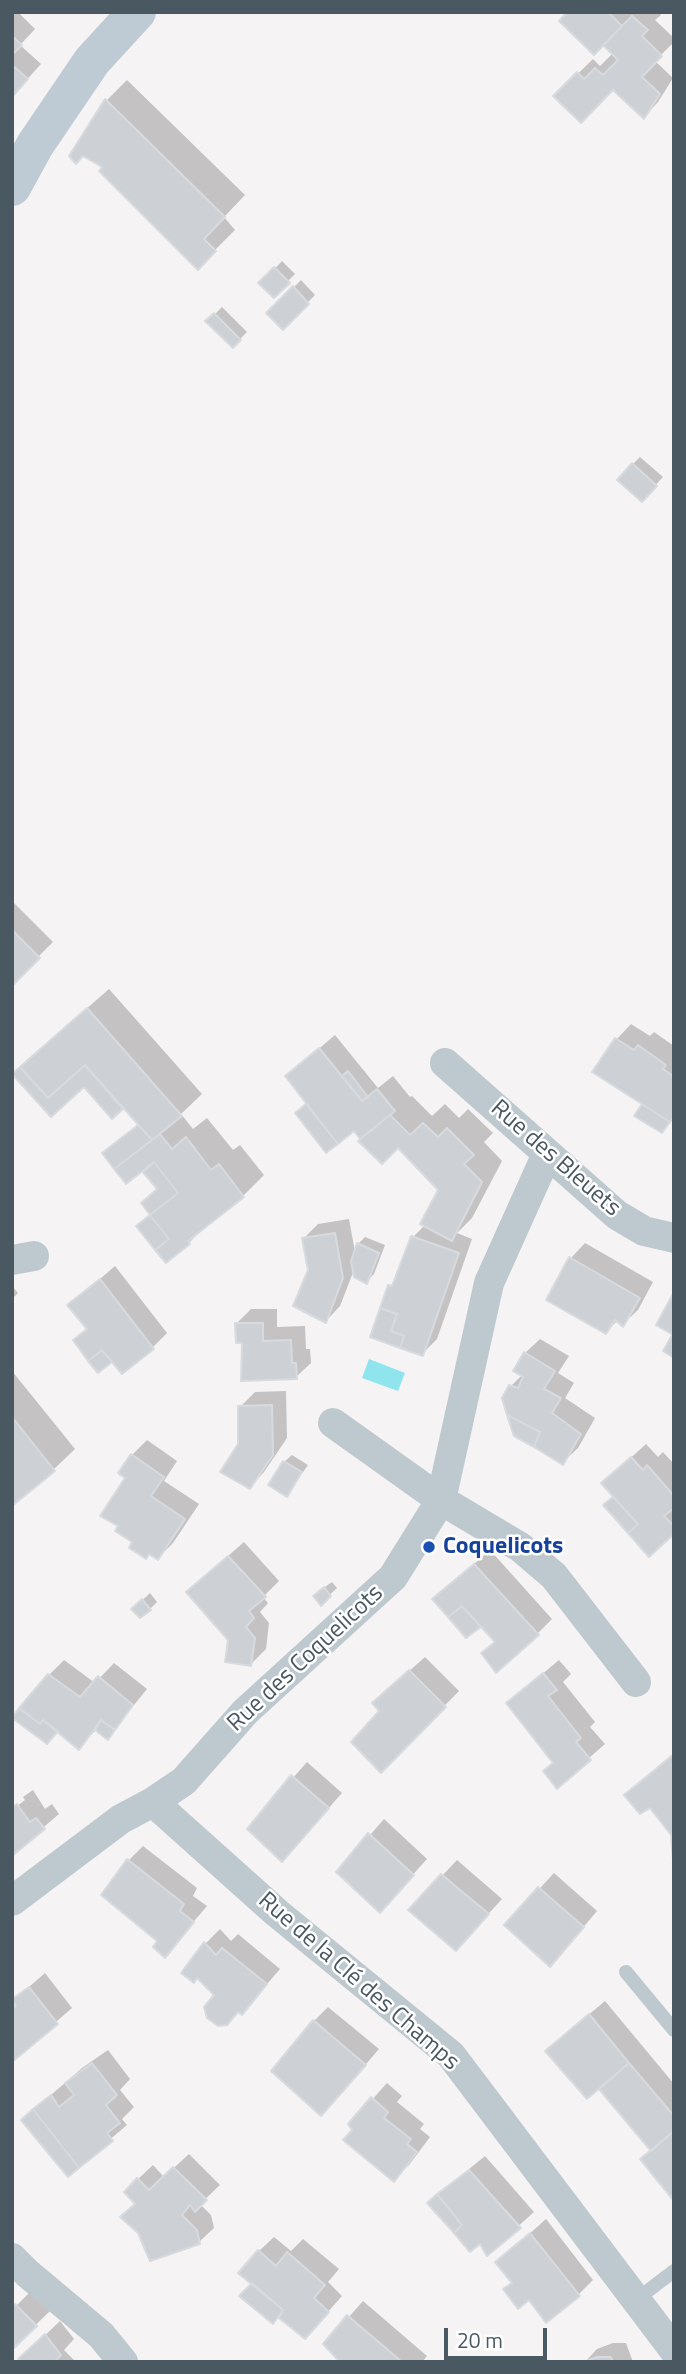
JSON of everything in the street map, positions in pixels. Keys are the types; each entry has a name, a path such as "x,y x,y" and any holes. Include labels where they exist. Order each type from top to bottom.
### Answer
{"street":[{"path":"12,187 35,145 93,61 137,12"},
{"name":"Rue des Bleuets","path":"445,1063 617,1216 644,1231 674,1238"},
{"name":"Rue des Coquelicots","path":"153,1802 184,1781 245,1712 393,1577 441,1500 489,1283 547,1154"},
{"path":"332,1423 441,1500 520,1547 554,1576 636,1682"},
{"path":"12,1901 121,1819 153,1802"},
{"name":"Rue de la Clé des Champs","path":"153,1802 277,1913 451,2055 674,2350"},
{"path":"12,2258 101,2335 123,2362"}],"lane":[{"path":"625,1972 674,2030"},
{"path":"637,2299 674,2271"}],"water":[{"path":"369,1359 405,1373 398,1391 362,1378"}],"building":[{"path":"567,12 612,12 610,14 622,26 594,55 559,21"},
{"path":"632,16 648,30 642,36 662,56 642,77 660,94 644,119 613,90 581,123 553,96 577,72 584,79 595,68 603,75 618,60 603,45"},
{"path":"12,36 22,45 12,55"},
{"path":"12,65 28,79 12,97"},
{"path":"105,99 225,217 204,239 216,251 198,270 99,171 102,167 83,156 76,164 69,156"},
{"path":"274,267 290,283 274,298 258,283"},
{"path":"293,286 309,304 283,330 266,313"},
{"path":"214,313 241,340 233,348 205,321"},
{"path":"632,463 657,486 642,502 617,480"},
{"path":"12,930 40,958 12,986"},
{"path":"87,1008 182,1116 152,1140 85,1065 48,1098 20,1067"},
{"path":"615,1038 634,1050 638,1045 666,1065 663,1069 674,1077 674,1116 670,1122 592,1072"},
{"path":"319,1048 362,1101 377,1089 395,1111 360,1139 354,1131 338,1144 285,1076"},
{"path":"85,1065 123,1109 112,1119 84,1087 51,1117 12,1074 20,1067 48,1098"},
{"path":"348,1071 368,1097 362,1101 342,1076"},
{"path":"306,1104 338,1144 326,1153 295,1113"},
{"path":"642,1104 670,1122 662,1133 634,1116"},
{"path":"390,1115 410,1135 423,1123 438,1137 447,1128 474,1155 464,1164 482,1182 452,1241 420,1224 438,1190 398,1148 382,1164 358,1141"},
{"path":"138,1125 152,1140 114,1169 102,1153"},
{"path":"160,1134 172,1149 186,1137 211,1170 219,1164 244,1197 188,1241 190,1244 166,1263 155,1250 169,1239 150,1215 178,1193 154,1162 126,1184 114,1169"},
{"path":"154,1162 178,1193 150,1215 141,1203 157,1189 143,1172"},
{"path":"150,1215 169,1239 155,1250 136,1226"},
{"path":"335,1233 343,1278 326,1323 293,1306 308,1270 302,1238"},
{"path":"411,1236 459,1253 423,1356 400,1348 404,1336 391,1331 397,1314 380,1308 388,1285 392,1286"},
{"path":"357,1243 379,1253 367,1284 354,1277 351,1261"},
{"path":"569,1257 640,1298 623,1327 615,1320 606,1334 546,1300"},
{"path":"100,1279 154,1349 122,1374 102,1350 88,1361 73,1340 87,1329 67,1305"},
{"path":"674,1292 674,1339 671,1337 673,1335 656,1325"},
{"path":"380,1308 397,1314 391,1331 404,1336 400,1348 370,1337"},
{"path":"235,1323 263,1323 263,1341 291,1340 292,1363 296,1363 297,1379 241,1381 242,1343 236,1343"},
{"path":"671,1337 674,1339 674,1358 663,1351"},
{"path":"102,1350 112,1362 98,1373 88,1361"},
{"path":"524,1352 555,1371 544,1389 561,1398 552,1413 581,1434 563,1465 534,1447 540,1432 507,1415 502,1398 509,1385 518,1388 523,1377 513,1371"},
{"path":"272,1405 273,1455 250,1489 220,1472 238,1444 238,1406"},
{"path":"507,1415 540,1432 534,1447 514,1436"},
{"path":"12,1417 55,1471 12,1506"},
{"path":"131,1454 164,1477 151,1496 185,1519 158,1560 149,1554 146,1559 129,1548 132,1542 115,1531 118,1526 100,1516 125,1478 118,1473"},
{"path":"631,1457 643,1470 647,1465 674,1496 674,1508 664,1516 674,1526 674,1534 649,1557 628,1533 638,1524 601,1483"},
{"path":"283,1461 302,1472 287,1497 268,1485"},
{"path":"613,1497 638,1524 628,1533 603,1505"},
{"path":"228,1556 266,1597 249,1611 254,1618 246,1627 255,1638 251,1666 225,1662 228,1640 186,1592"},
{"path":"474,1564 539,1635 496,1673 481,1653 495,1642 462,1606 448,1617 432,1599"},
{"path":"324,1587 331,1596 321,1606 313,1596"},
{"path":"142,1599 151,1610 140,1618 131,1609"},
{"path":"462,1606 481,1627 466,1638 448,1617"},
{"path":"409,1670 446,1707 381,1773 351,1742 379,1711 372,1703"},
{"path":"543,1673 557,1690 548,1696 581,1738 576,1742 591,1760 557,1789 543,1771 553,1763 506,1703"},
{"path":"48,1674 80,1697 98,1676 133,1705 115,1730 101,1720 79,1750 43,1720 40,1724 19,1708"},
{"path":"19,1708 40,1724 43,1720 58,1731 47,1744 12,1718"},
{"path":"101,1720 115,1730 108,1740 95,1730"},
{"path":"674,1754 673,1859 671,1835 650,1808 640,1814 624,1795"},
{"path":"291,1775 329,1808 282,1862 247,1829"},
{"path":"17,1804 30,1822 36,1818 45,1829 12,1856 12,1807"},
{"path":"368,1833 414,1875 380,1913 336,1872"},
{"path":"127,1859 184,1904 180,1911 194,1922 165,1958 153,1947 157,1941 101,1895"},
{"path":"441,1874 489,1914 456,1951 408,1910"},
{"path":"538,1887 584,1927 550,1967 504,1925"},
{"path":"204,1942 216,1955 222,1948 267,1984 242,2015 238,2012 227,2025 218,2026 207,2018 204,2007 214,1995 197,1978 194,1983 181,1973"},
{"path":"29,1987 58,2024 12,2062 12,2009 16,2006 12,1999"},
{"path":"589,2014 629,2063 587,2099 545,2051"},
{"path":"313,2020 366,2065 321,2116 271,2071"},
{"path":"92,2063 117,2095 106,2105 120,2123 107,2133 113,2141 79,2168 33,2109 51,2095 59,2107 74,2095 65,2083"},
{"path":"629,2063 674,2116 674,2131 651,2151 599,2089"},
{"path":"371,2097 388,2112 384,2118 411,2139 407,2144 417,2152 394,2182 343,2140 352,2130 348,2124"},
{"path":"33,2109 79,2168 68,2177 21,2120"},
{"path":"674,2131 674,2201 640,2159"},
{"path":"173,2167 207,2200 195,2212 190,2205 182,2215 197,2230 200,2244 150,2261 138,2233 120,2217 135,2204 124,2192 137,2178 149,2190"},
{"path":"469,2170 521,2228 487,2256 480,2244 470,2252 454,2233 462,2225 437,2194"},
{"path":"437,2194 462,2225 454,2233 427,2203"},
{"path":"530,2233 580,2296 546,2323 529,2300 518,2309 503,2289 512,2283 495,2262"},
{"path":"258,2250 276,2266 287,2252 325,2285 314,2298 329,2312 305,2339 279,2318 283,2310 238,2273"},
{"path":"252,2283 283,2310 273,2324 239,2296"},
{"path":"15,2304 37,2326 12,2350 12,2308"},
{"path":"347,2315 402,2362 336,2362 338,2360 323,2344"},
{"path":"45,2334 61,2355 54,2362 20,2362 18,2359"},
{"path":"597,2357 611,2357 613,2362 584,2362"}],"place":[{"name":"Coquelicots","path":"429,1547"}]}
